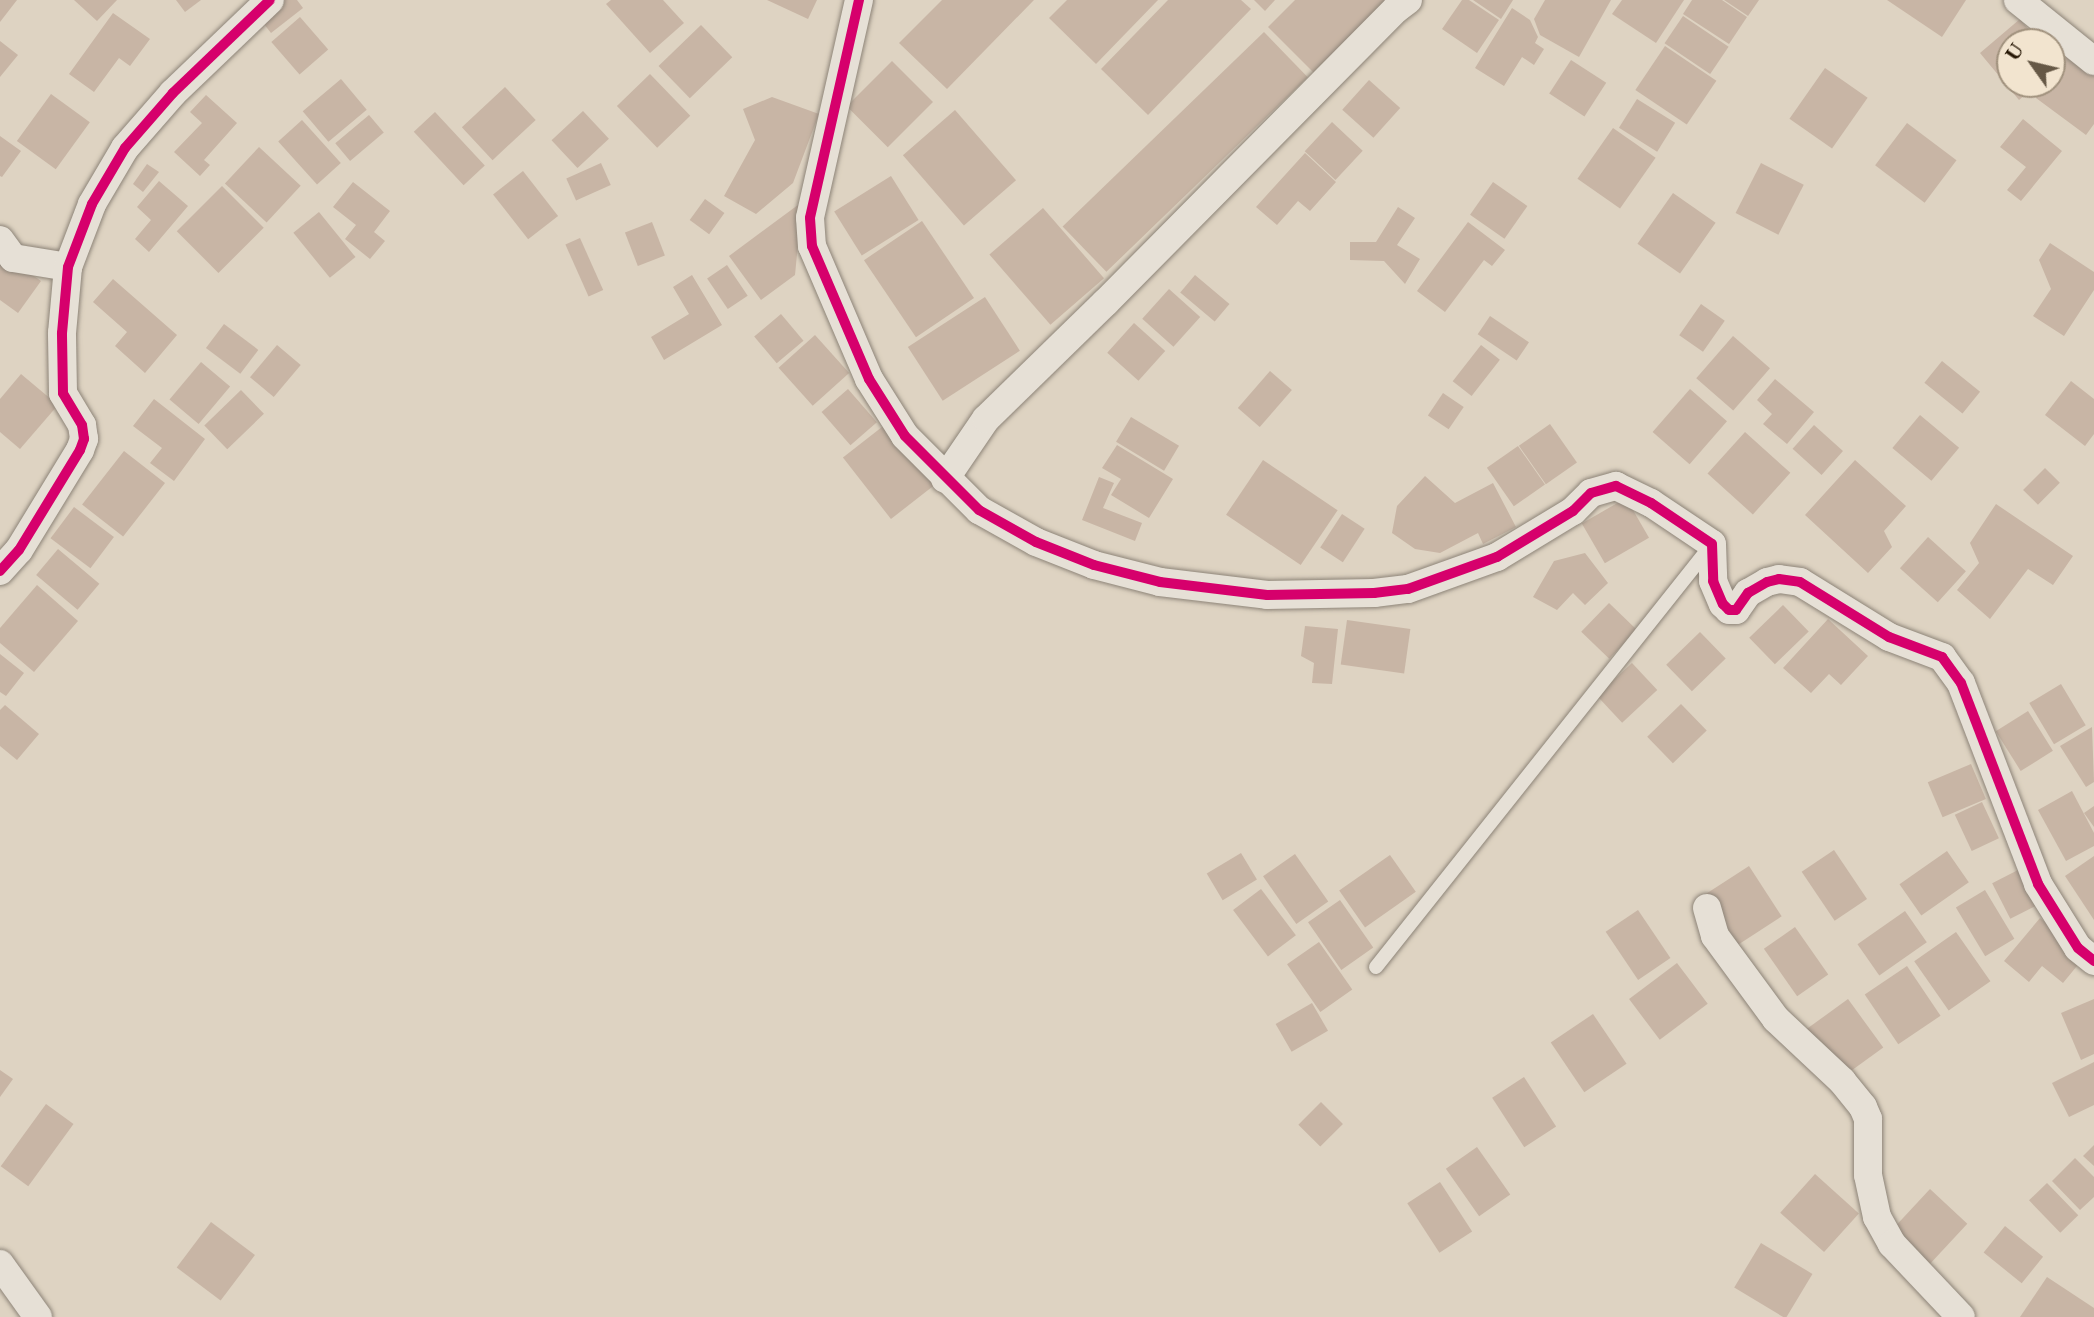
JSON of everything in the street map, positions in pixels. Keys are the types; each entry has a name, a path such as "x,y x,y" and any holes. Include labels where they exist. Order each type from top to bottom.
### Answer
{"street":[{"path":"0,571 19,550 80,450 84,439 82,425 63,393 60,380 68,267 92,204 125,148 173,93 270,0"},
{"path":"859,0 810,218 812,246 869,379 905,436 945,479 979,510 1036,541 1094,565 1160,582 1267,595 1374,593 1408,589 1497,558 1573,510 1591,493 1616,486 1651,503 1712,544 1713,581 1729,611 1736,610 1748,593 1767,582 1779,579 1800,582 1889,637 1942,657 1961,683 2038,884 2078,948 2094,961"},
{"path":"945,479 986,419 1408,0"},
{"path":"2018,0 2094,61"},
{"path":"0,240 13,258 68,267"},
{"path":"1707,908 1715,936 1769,1010 1842,1081 1863,1107 1868,1119 1868,1175 1877,1217 1892,1244 1961,1317"},
{"path":"0,1264 38,1317"}],"lane":[{"path":"1376,967 1712,544"}],"building":[{"path":"0,0 17,0 0,22"},
{"path":"74,0 117,0 97,21"},
{"path":"176,0 201,0 185,12"},
{"path":"285,0 297,0 303,8 271,33 260,19"},
{"path":"611,0 663,0 684,23 650,53 606,4"},
{"path":"767,0 817,0 808,19"},
{"path":"942,0 1034,0 947,89 899,43"},
{"path":"1067,0 1158,0 1096,64 1049,18"},
{"path":"1168,0 1241,0 1251,9 1148,115 1101,69"},
{"path":"1254,0 1275,0 1265,11"},
{"path":"1295,0 1386,0 1314,73 1268,27"},
{"path":"1462,0 1469,0 1499,20 1477,53 1442,29"},
{"path":"1473,0 1513,0 1501,19"},
{"path":"1545,0 1611,0 1579,57 1540,35 1534,19"},
{"path":"1622,0 1684,0 1656,43 1612,14"},
{"path":"1692,0 1722,0 1747,17 1729,44 1683,14"},
{"path":"1724,0 1759,0 1748,16"},
{"path":"1887,0 1966,0 1942,37"},
{"path":"1512,8 1530,20 1538,37 1535,43 1544,49 1534,65 1522,57 1504,86 1475,68"},
{"path":"113,13 150,39 130,66 119,58 94,92 69,74"},
{"path":"1683,16 1729,47 1710,74 1665,43"},
{"path":"300,17 328,49 300,74 271,42"},
{"path":"2020,19 2027,28 2009,28"},
{"path":"701,25 732,57 690,98 659,66"},
{"path":"1264,32 1308,77 1106,272 1063,227"},
{"path":"1996,39 1996,72 1980,53"},
{"path":"0,41 18,55 0,77"},
{"path":"1665,46 1716,81 1687,125 1635,90"},
{"path":"2066,57 2094,76 2094,124 2086,135 2036,98 2066,98"},
{"path":"1571,60 1606,83 1584,116 1549,94"},
{"path":"892,61 933,102 888,147 847,106"},
{"path":"1825,68 1868,98 1832,149 1789,119"},
{"path":"650,74 690,116 657,148 617,106"},
{"path":"341,79 367,110 328,142 303,111"},
{"path":"1369,80 1400,108 1373,138 1342,110"},
{"path":"505,87 536,120 493,160 462,127"},
{"path":"51,94 90,122 56,169 17,141"},
{"path":"206,95 237,123 204,160 210,165 200,176 174,152 202,123 190,112"},
{"path":"772,97 819,114 793,183 756,214 724,196 755,140 743,109"},
{"path":"1637,99 1675,123 1657,152 1619,128"},
{"path":"955,110 1016,180 964,225 903,155"},
{"path":"583,111 609,139 577,168 552,140"},
{"path":"435,112 485,165 464,185 414,132"},
{"path":"369,115 384,133 350,161 335,143"},
{"path":"2023,119 2062,151 2021,201 2007,190 2026,167 2000,147"},
{"path":"302,120 341,163 317,185 278,141"},
{"path":"1332,122 1363,151 1335,180 1305,151"},
{"path":"1907,123 1957,160 1925,203 1875,165"},
{"path":"1613,128 1656,158 1620,209 1577,179"},
{"path":"0,136 21,151 2,177 0,176"},
{"path":"259,147 301,186 267,222 225,184"},
{"path":"1305,153 1336,182 1310,211 1298,201 1277,225 1256,207"},
{"path":"601,163 611,185 576,200 566,178"},
{"path":"1761,163 1804,185 1778,235 1736,213"},
{"path":"147,164 159,172 143,192 133,184"},
{"path":"523,171 558,216 528,239 493,194"},
{"path":"891,176 919,220 862,256 834,212"},
{"path":"159,181 188,206 149,252 135,239 151,220 137,207"},
{"path":"353,182 390,211 374,232 385,241 370,259 345,239 356,225 333,207"},
{"path":"1493,182 1527,206 1504,239 1470,215"},
{"path":"222,186 264,228 218,273 177,231"},
{"path":"1673,193 1716,223 1680,274 1637,244"},
{"path":"705,199 724,213 709,234 690,220"},
{"path":"802,202 795,275 761,300 729,256"},
{"path":"1398,207 1415,218 1397,245 1420,259 1405,284 1384,261 1350,260 1350,242 1376,242"},
{"path":"1043,208 1104,278 1050,325 989,255"},
{"path":"319,212 356,257 330,278 293,233"},
{"path":"922,221 974,298 916,337 864,260"},
{"path":"652,222 665,256 638,266 625,232"},
{"path":"1468,222 1505,250 1492,266 1484,260 1445,312 1417,291"},
{"path":"580,238 603,290 589,297 565,245"},
{"path":"2050,243 2094,272 2094,290 2064,336 2033,316 2051,289 2039,260"},
{"path":"0,252 41,281 18,313 0,300"},
{"path":"727,265 748,296 728,309 707,278"},
{"path":"692,275 722,325 664,360 651,337 689,314 673,287"},
{"path":"1195,275 1229,304 1215,322 1180,293"},
{"path":"113,279 177,335 145,373 115,346 127,332 93,302"},
{"path":"1169,289 1200,317 1173,347 1142,319"},
{"path":"985,297 1020,351 943,401 908,347"},
{"path":"1701,304 1725,321 1703,352 1679,335"},
{"path":"781,314 803,341 777,363 754,336"},
{"path":"1490,316 1529,342 1517,361 1478,334"},
{"path":"1134,323 1165,351 1138,381 1107,353"},
{"path":"224,324 258,350 240,374 206,348"},
{"path":"815,335 849,373 813,406 779,368"},
{"path":"1733,336 1770,368 1733,410 1696,378"},
{"path":"277,345 301,365 274,397 250,377"},
{"path":"1481,345 1500,360 1472,396 1453,381"},
{"path":"1942,361 1980,392 1962,414 1924,383"},
{"path":"201,362 230,386 199,424 170,400"},
{"path":"1270,371 1292,390 1260,427 1238,408"},
{"path":"21,374 58,405 20,449 0,432 0,399"},
{"path":"1775,379 1814,412 1787,444 1763,424 1772,414 1757,400"},
{"path":"2071,381 2094,399 2094,434 2085,446 2045,415"},
{"path":"848,389 877,422 850,445 822,412"},
{"path":"1690,389 1727,421 1690,464 1653,432"},
{"path":"241,390 264,414 227,449 204,425"},
{"path":"1443,393 1464,407 1449,429 1428,415"},
{"path":"154,399 205,439 174,481 150,463 162,448 133,426"},
{"path":"1920,415 1959,448 1931,481 1892,448"},
{"path":"1131,417 1179,446 1164,471 1116,442"},
{"path":"891,420 939,481 891,519 843,458"},
{"path":"1550,424 1577,463 1546,484 1519,446"},
{"path":"1814,425 1843,451 1822,475 1793,449"},
{"path":"1745,432 1790,473 1753,514 1708,474"},
{"path":"1117,445 1173,479 1149,518 1111,495 1121,479 1102,468"},
{"path":"1518,446 1545,485 1514,506 1487,468"},
{"path":"124,451 165,483 123,537 82,505"},
{"path":"1263,460 1338,510 1301,565 1226,515"},
{"path":"1855,460 1906,506 1884,531 1892,547 1868,573 1805,515"},
{"path":"2045,468 2060,483 2038,505 2023,490"},
{"path":"1425,476 1455,503 1493,483 1516,527 1483,544 1478,533 1440,553 1415,549 1392,533 1397,506"},
{"path":"1099,477 1114,483 1103,508 1142,523 1135,541 1082,520"},
{"path":"1626,498 1649,538 1605,563 1582,524"},
{"path":"1996,504 2073,556 2053,585 2028,569 1990,619 1957,590 1979,563 1970,543"},
{"path":"74,507 114,537 90,568 51,538"},
{"path":"1342,514 1365,529 1343,562 1320,548"},
{"path":"1928,537 1966,571 1938,602 1900,568"},
{"path":"58,549 99,584 78,610 36,575"},
{"path":"1585,553 1608,583 1585,605 1573,593 1557,610 1533,597 1554,561"},
{"path":"37,585 78,621 34,672 0,643 0,628"},
{"path":"1609,603 1637,630 1609,659 1581,632"},
{"path":"1783,605 1809,632 1775,664 1749,638"},
{"path":"1828,619 1868,656 1841,685 1829,674 1811,693 1783,668"},
{"path":"1347,620 1410,629 1404,673 1341,665"},
{"path":"1305,626 1338,629 1332,684 1312,683 1314,663 1301,656"},
{"path":"1700,632 1726,659 1692,691 1666,665"},
{"path":"0,654 24,673 6,696 0,692"},
{"path":"1632,663 1657,690 1622,723 1597,696"},
{"path":"2061,684 2086,725 2054,744 2029,703"},
{"path":"1681,704 1707,731 1673,763 1647,737"},
{"path":"5,705 39,734 17,760 0,746 0,710"},
{"path":"2028,711 2053,751 2021,771 1996,731"},
{"path":"2092,727 2094,782 2086,787 2060,746"},
{"path":"1971,764 1986,799 1943,817 1928,782"},
{"path":"2072,791 2094,833 2094,846 2066,861 2038,810"},
{"path":"1982,802 1999,838 1972,851 1955,815"},
{"path":"2094,806 2094,827 2084,813"},
{"path":"1834,850 1867,899 1835,921 1802,872"},
{"path":"1947,851 1969,882 1921,915 1899,884"},
{"path":"1241,853 1257,880 1223,900 1207,874"},
{"path":"1295,854 1328,902 1296,924 1263,876"},
{"path":"1390,855 1416,892 1365,927 1339,891"},
{"path":"2094,856 2094,920 2065,876"},
{"path":"1749,866 1782,916 1738,945 1705,894"},
{"path":"2018,870 2036,906 2010,919 1992,883"},
{"path":"1261,889 1296,935 1268,956 1233,910"},
{"path":"1985,890 2014,939 1985,956 1956,908"},
{"path":"1340,900 1373,948 1341,970 1308,922"},
{"path":"1638,910 1670,958 1638,980 1606,932"},
{"path":"1905,911 1927,942 1879,975 1857,944"},
{"path":"2040,918 2086,955 2063,983 2042,966 2029,982 2004,961"},
{"path":"1795,927 1828,975 1797,996 1764,949"},
{"path":"1956,932 1990,981 1949,1010 1914,961"},
{"path":"1319,942 1352,990 1320,1012 1287,964"},
{"path":"1677,963 1708,1004 1660,1040 1629,999"},
{"path":"1907,966 1941,1016 1898,1044 1865,995"},
{"path":"1848,999 1883,1048 1841,1078 1806,1030"},
{"path":"2094,999 2094,1054 2081,1060 2061,1013"},
{"path":"1312,1003 1328,1031 1292,1052 1276,1024"},
{"path":"1593,1014 1627,1064 1584,1092 1551,1043"},
{"path":"2094,1062 2094,1105 2069,1117 2052,1083"},
{"path":"0,1070 13,1079 0,1097"},
{"path":"1524,1077 1556,1126 1524,1147 1492,1098"},
{"path":"1321,1102 1343,1124 1320,1147 1298,1125"},
{"path":"46,1104 74,1124 28,1186 1,1166"},
{"path":"2094,1145 2094,1166 2083,1156"},
{"path":"1477,1147 1510,1195 1479,1216 1446,1169"},
{"path":"2075,1158 2094,1177 2094,1197 2080,1210 2052,1181"},
{"path":"1815,1174 1859,1213 1824,1252 1780,1213"},
{"path":"1440,1182 1472,1231 1439,1253 1407,1203"},
{"path":"2047,1183 2078,1215 2060,1233 2029,1200"},
{"path":"1930,1189 1967,1224 1926,1268 1889,1233"},
{"path":"211,1222 255,1255 221,1301 177,1268"},
{"path":"2005,1226 2043,1257 2022,1283 1984,1252"},
{"path":"1761,1243 1812,1274 1787,1317 1734,1288"},
{"path":"2047,1277 2094,1308 2094,1317 2020,1317"}],"cycle path":[{"path":"0,571 19,550 80,450 84,439 82,425 63,393 62,333 68,267 92,204 125,148 173,93 270,0"},
{"path":"859,0 810,218 812,246 869,379 905,436 979,510 1036,542 1094,565 1160,582 1267,595 1374,593 1408,589 1497,557 1573,511 1591,493 1616,486 1651,503 1712,544 1713,581 1723,604 1729,610 1736,610 1748,593 1767,582 1779,579 1800,582 1889,637 1942,657 1961,683 2038,884 2078,948 2094,961"}]}
